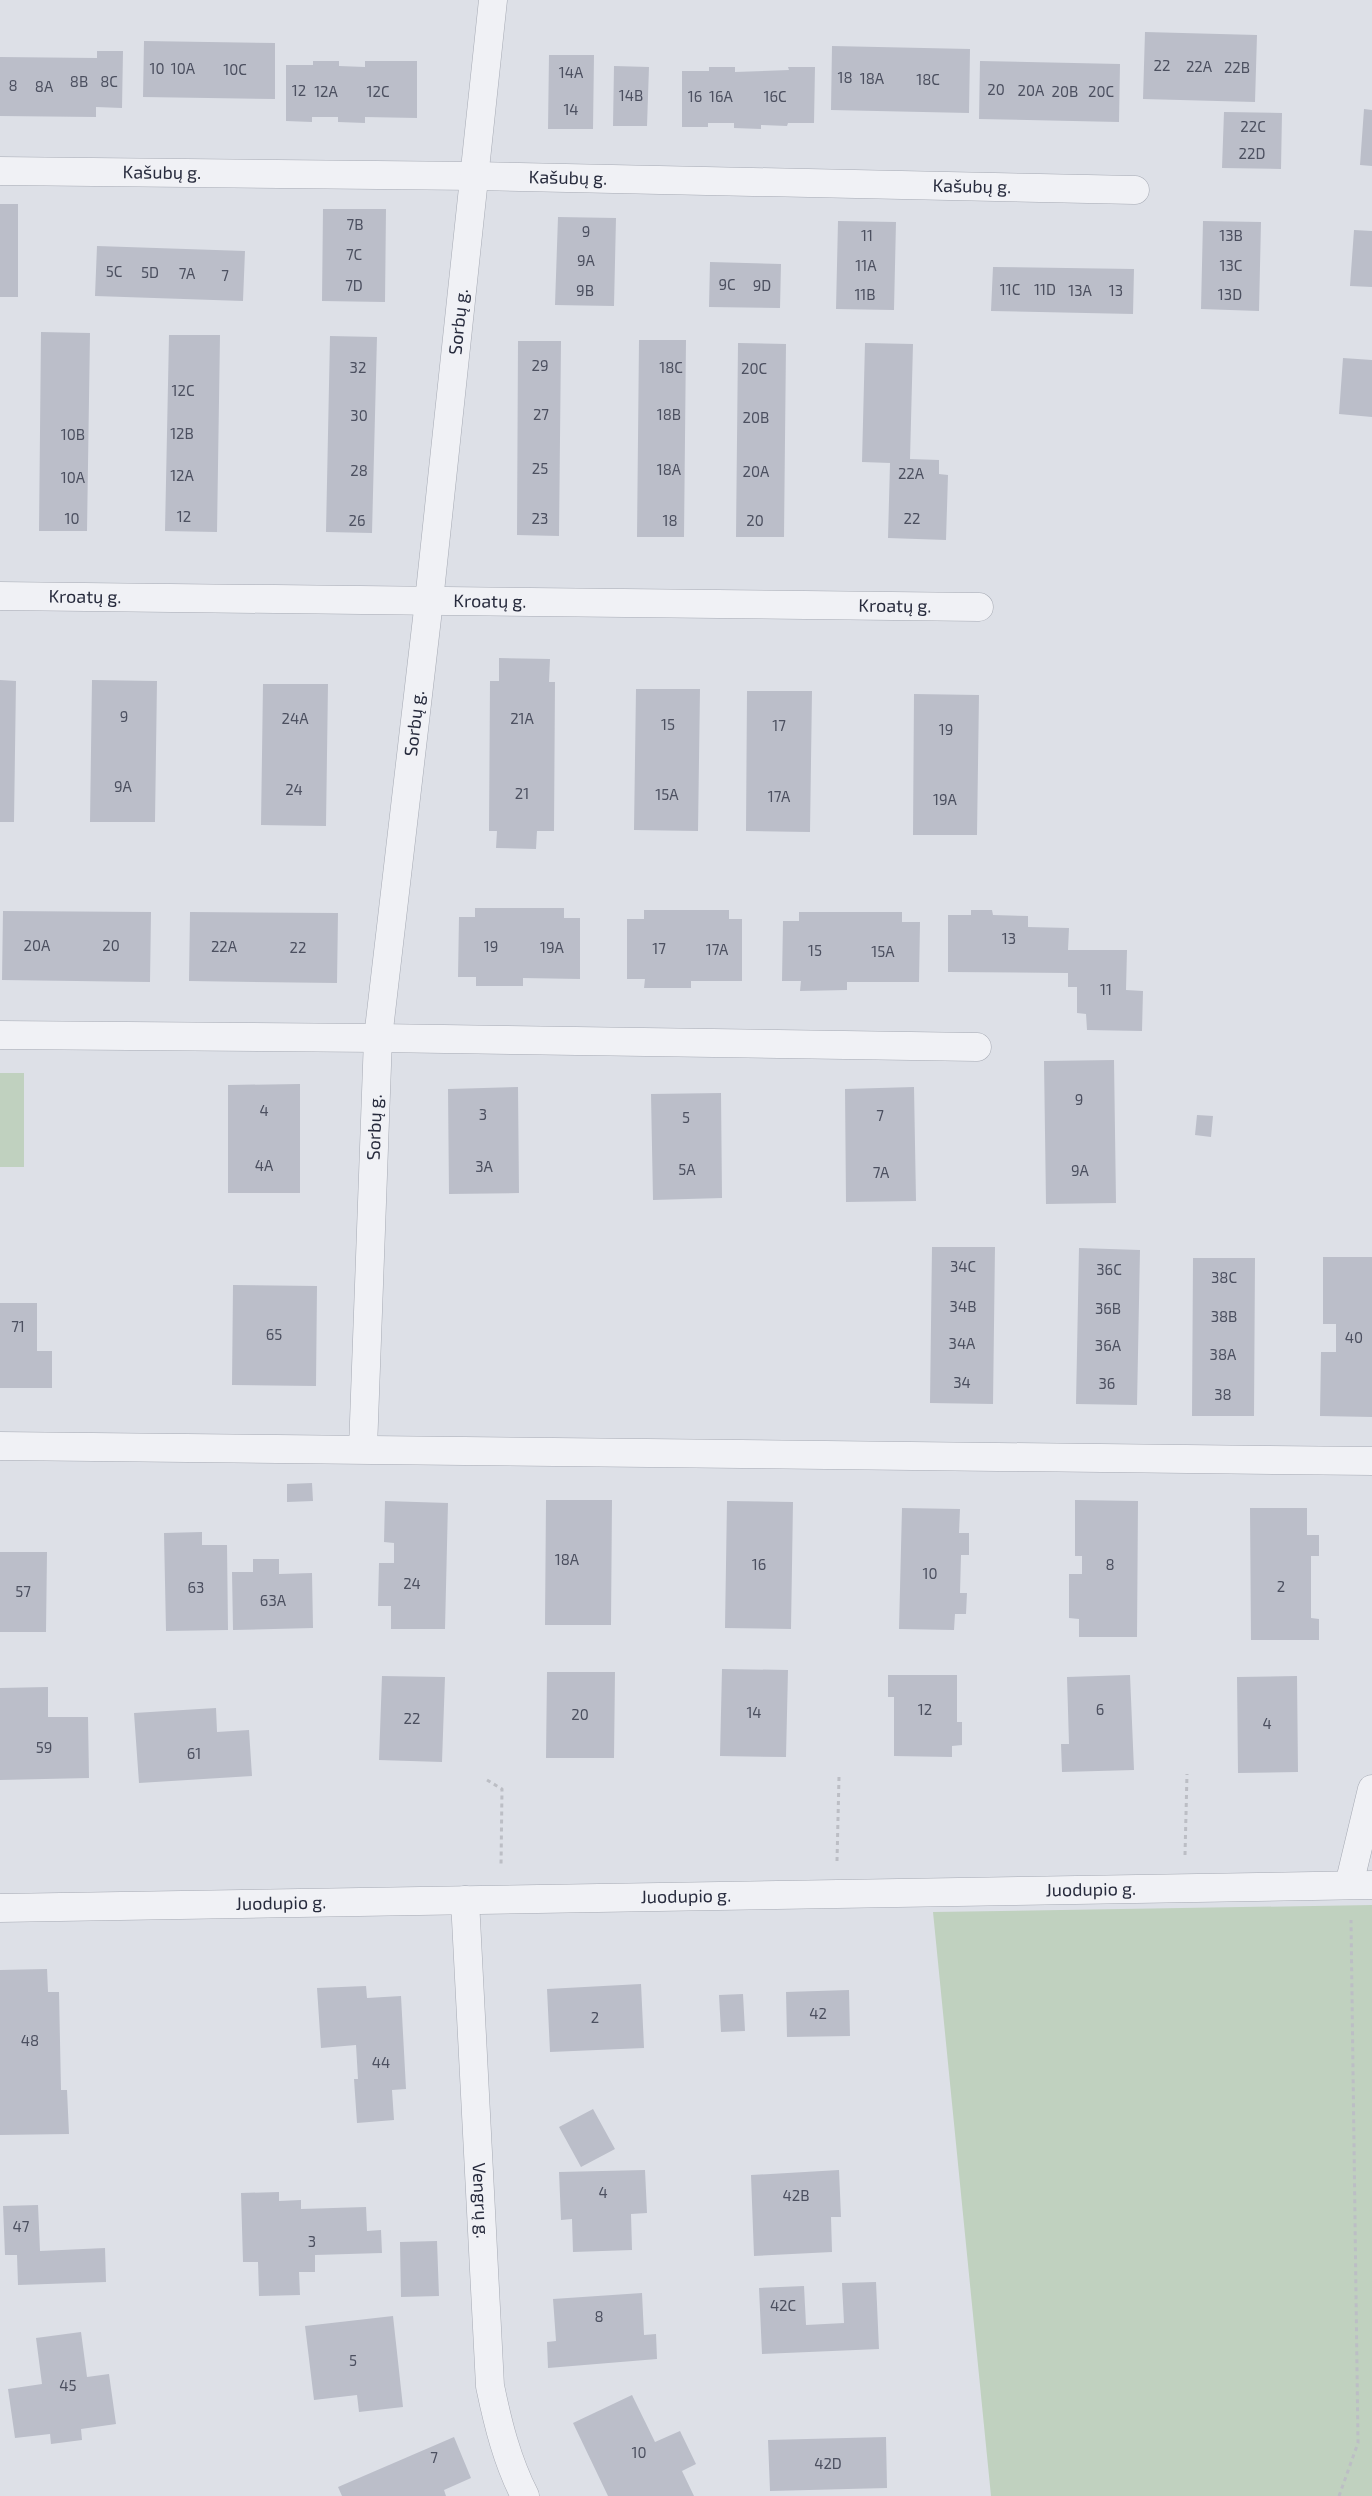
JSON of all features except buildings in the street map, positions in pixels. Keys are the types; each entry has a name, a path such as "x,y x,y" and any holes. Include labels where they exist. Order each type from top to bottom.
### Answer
{"street":[{"name":"Sorbų g.","path":"363,1449 378,1038 429,601 493,0"},
{"name":"Kašubų g.","path":"0,171 475,176 1135,190"},
{"name":"Kroatų g.","path":"0,596 979,607"},
{"path":"0,1035 378,1038 977,1047"},
{"path":"0,1446 1372,1461"},
{"path":"1360,1885 1372,1789"},
{"name":"Juodupio g.","path":"0,1908 1360,1885"},
{"name":"Vengrų g.","path":"465,1900 490,2386 499,2429 514,2475 525,2496"}],"path":[{"path":"1184,1888 1187,1774"},
{"path":"837,1894 839,1777"},
{"path":"487,1780 502,1789 500,1900"},
{"path":"1339,2496 1358,2443 1360,1885"}],"green space":[{"path":"0,1073 24,1073 24,1167 0,1167"},
{"path":"1372,1905 1372,2496 991,2496 933,1912"}]}
